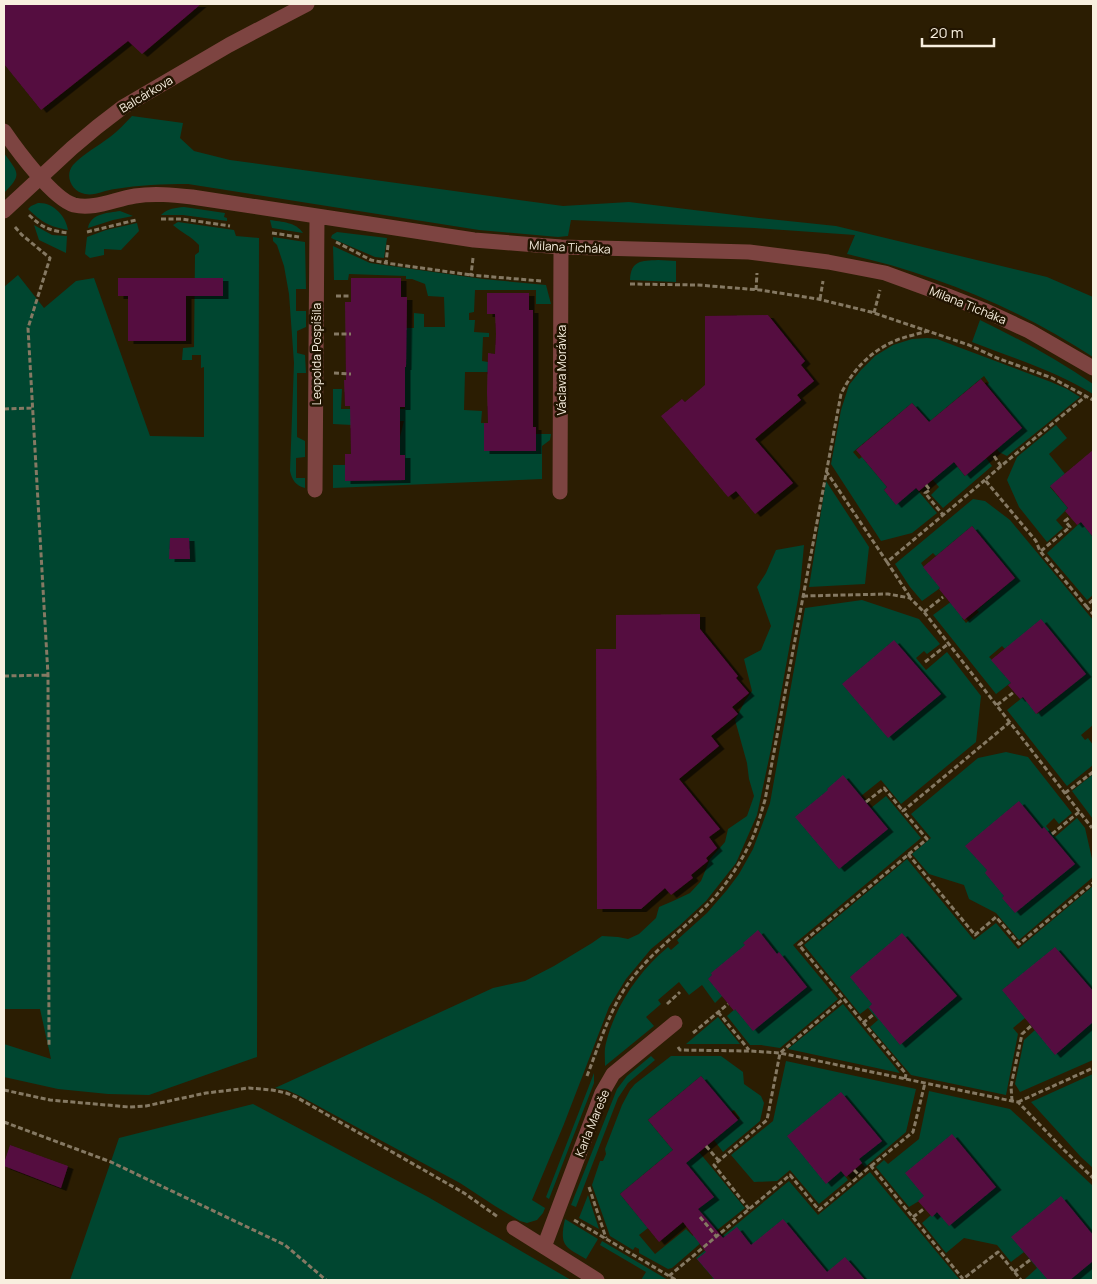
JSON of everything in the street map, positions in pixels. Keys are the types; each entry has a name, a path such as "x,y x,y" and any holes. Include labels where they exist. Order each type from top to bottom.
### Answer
{"street":[{"name":"Balcárkova","path":"7,216 40,177 97,127 123,108 229,44 307,4"},
{"name":"Milana Ticháka","path":"4,131 18,152 40,177 61,198 78,206 100,205 141,195 172,195 463,239 561,247 749,252 828,262 868,269 911,282 986,311 1029,331 1093,368"},
{"name":"Leopolda Pospíšila","path":"315,490 317,217"},
{"name":"Václava Morávka","path":"560,492 561,247"},
{"name":"Karla Mareše","path":"544,1247 602,1093 613,1074 675,1023"},
{"path":"514,1228 597,1280"}],"path":[{"path":"26,211 37,223 50,231 68,233"},
{"path":"7,216 22,235 50,258 28,328 48,675 49,1046"},
{"path":"161,219 182,219 230,226"},
{"path":"87,232 136,220"},
{"path":"272,232 304,237"},
{"path":"389,239 386,263 471,275 546,281"},
{"path":"471,275 474,250"},
{"path":"756,290 757,272"},
{"path":"820,299 825,273"},
{"path":"630,284 756,290 820,299 874,313 969,345 997,358 1052,378 1093,400"},
{"path":"874,313 882,285"},
{"path":"330,295 351,296"},
{"path":"584,1082 611,1014 628,984 650,957 714,898 749,847 765,800 841,394 854,371 881,348 898,339 928,331"},
{"path":"330,334 351,334"},
{"path":"330,373 351,374"},
{"path":"887,562 1086,396"},
{"path":"4,409 33,408"},
{"path":"994,456 1001,466"},
{"path":"826,470 910,598 924,612 997,705 1093,829 1093,834"},
{"path":"985,480 1036,541 1040,551 1093,614"},
{"path":"926,485 930,490 925,493 943,515"},
{"path":"1040,551 1070,527 1065,521 1070,517"},
{"path":"803,596 888,594 910,598"},
{"path":"924,612 943,597"},
{"path":"1086,606 1093,600"},
{"path":"925,662 948,644"},
{"path":"4,676 48,675"},
{"path":"997,705 1014,692"},
{"path":"903,811 1010,722"},
{"path":"1065,793 1093,772"},
{"path":"866,802 884,788 927,839 799,945 906,1074 905,1079"},
{"path":"1052,834 1079,812"},
{"path":"908,854 975,935 996,917 1019,944 1093,883"},
{"path":"749,1209 714,1165 767,1120 780,1053 843,999"},
{"path":"691,1035 728,1004"},
{"path":"718,1012 750,1051"},
{"path":"863,1023 874,1014"},
{"path":"1012,1101 1011,1086 1022,1034 1031,1026"},
{"path":"684,1041 677,1046 680,1050 780,1053 1018,1102 1093,1068"},
{"path":"669,1276 790,1175 819,1210 913,1132 925,1083"},
{"path":"4,1090 50,1100 129,1107 146,1106 206,1093 249,1088 286,1093 456,1188 514,1228"},
{"path":"1018,1102 1093,1178"},
{"path":"4,1122 111,1162 285,1246 326,1280"},
{"path":"706,1146 719,1161"},
{"path":"871,1166 963,1279 998,1252 1021,1280"},
{"path":"854,1170 860,1176"},
{"path":"588,1185 606,1238"},
{"path":"913,1218 925,1208"},
{"path":"568,1217 676,1280"},
{"path":"700,1217 716,1236"},
{"path":"1014,1272 1030,1260"}],"green space":[{"path":"132,116 183,123 180,138 194,151 230,160 563,206 629,202 836,226 1047,277 1093,297 1093,357 1035,323 944,282 847,254 855,235 754,228 571,220 568,236 558,237 479,230 188,184 133,187 92,194 80,193 71,183 69,178 70,169 77,161 113,135"},
{"path":"4,153 15,169 16,177 4,193"},
{"path":"38,203 54,207 62,215 68,230 46,223 28,209"},
{"path":"184,207 225,213 224,217 227,218 227,221 183,215 161,215 169,210"},
{"path":"120,211 133,216 88,228 96,217 105,213"},
{"path":"270,220 293,225 303,233 272,228"},
{"path":"178,222 234,230 236,236 259,238 257,1057 149,1095 108,1094 58,1089 4,1077 4,1044 51,1059 40,1009 4,1009 4,287 18,275 44,308 76,281 94,278 150,436 204,437 204,367 201,368 201,355 192,355 192,360 182,360 183,348 194,347 195,255 199,252 199,245 173,225"},
{"path":"137,223 139,231 121,250 104,249 104,255 90,258 85,254 87,237 106,230"},
{"path":"34,225 52,235 67,236 66,253 39,240"},
{"path":"337,232 387,238 384,258 375,257 331,238"},
{"path":"273,237 305,242 306,289 296,289 296,311 306,311 306,327 297,331 297,353 305,355 306,373 297,373 297,437 305,441 305,457 296,458 296,478 305,478 305,488 295,482 290,471 294,363 289,294 284,266"},
{"path":"333,246 370,263 483,279 546,285 551,304 536,304 536,290 475,290 474,312 469,313 469,320 475,320 474,332 489,333 489,337 483,337 482,361 488,362 488,372 465,372 464,410 482,411 481,423 484,423 484,451 535,451 536,434 551,434 550,440 542,446 542,479 333,488 333,465 345,465 345,481 405,480 405,455 400,455 400,437 404,421 353,421 352,425 333,424 333,389 342,389 341,409 405,409 405,381 400,367 406,366 406,328 414,328 414,313 424,314 424,327 445,327 444,297 428,296 425,284 412,279 406,279 406,276 349,274 348,280 334,280"},
{"path":"642,261 676,261 676,282 630,280 632,269 635,265"},
{"path":"980,320 1066,366 1093,384 1093,394 1019,359 972,342"},
{"path":"912,339 937,339 1051,382 1080,397 1007,456 997,449 1022,428 987,385 989,383 984,376 929,422 912,403 853,452 859,459 862,457 887,487 884,490 896,504 914,486 937,513 912,533 881,541 831,464 841,410 849,385 875,356 893,345"},
{"path":"1056,425 1067,438 1049,454 1065,474 1050,487 1068,508 1056,520 1063,528 1047,542 1019,507 1007,480 1017,457"},
{"path":"949,456 965,476 986,458 992,466 943,508 931,495 939,487 928,474"},
{"path":"826,481 869,547 865,584 809,587"},
{"path":"973,499 985,501 1010,520 1093,620 1093,725 1081,735 1085,740 1088,738 1093,745 1093,765 1067,786 1007,710 1023,697 1037,714 1085,674 1041,620 1005,649 1002,646 989,657 1013,681 996,694 933,615 952,601 964,615 962,618 966,623 979,612 977,610 1015,578 972,526 936,556 933,553 921,563 943,586 922,601 895,564"},
{"path":"1081,522 1093,537 1093,595 1087,600 1047,553"},
{"path":"804,545 800,588 757,815 736,863 706,901 651,949 626,979 609,1007 564,1124 532,1200 545,1208 537,1220 527,1223 520,1221 460,1183 300,1096 287,1090 275,1088 493,988 525,981 554,966 602,936 628,939 639,934 656,918 659,907 690,893 701,881 710,859 725,842 728,829 747,816 754,796 735,720 752,691 744,659 761,650 771,626 757,587 766,573 776,550"},
{"path":"862,600 919,619 940,644 927,654 924,651 916,658 926,670 947,652 981,696 976,742 901,804 881,780 861,796 871,808 886,796 921,838 793,945 838,999 780,1048 750,1045 727,1016 736,1008 724,994 715,1003 702,985 689,995 679,982 658,1000 661,1004 646,1017 654,1026 605,1066 605,1048 610,1029 622,1003 638,978 657,956 668,947 671,950 679,943 677,940 707,913 739,874 753,849 770,803 805,608"},
{"path":"1006,752 1028,757 1072,813 1059,824 1054,818 1046,826 1055,837 1077,818 1085,828 1093,863 1093,877 1019,940 996,913 969,899 964,885 929,874 912,854 931,838 911,814 978,758"},
{"path":"1093,776 1093,819 1072,791"},
{"path":"907,859 974,940 996,923 1018,949 1093,886 1093,1060 1020,1092 1015,1084 1024,1040 1035,1030 1025,1018 1013,1028 1018,1034 1006,1095 911,1075 870,1027 878,1020 868,1008 860,1014 804,945"},
{"path":"843,1004 900,1073 788,1049"},
{"path":"718,1017 740,1044 686,1044"},
{"path":"651,1056 655,1060 628,1083 618,1098 576,1207 571,1205 617,1089 627,1076"},
{"path":"671,1056 721,1056 743,1072 744,1084 761,1096 764,1103 760,1121 723,1152 714,1140 740,1118 734,1110 731,1112 701,1076 648,1120 673,1150 620,1194 648,1228 639,1235 655,1254 686,1229 693,1236 703,1228 710,1235 672,1268 668,1269 639,1253 639,1249 635,1247 633,1250 610,1236 592,1185 600,1161 603,1161 606,1154 605,1149 622,1105 630,1090"},
{"path":"786,1061 916,1089 906,1132 865,1167 857,1158 841,1171 848,1180 819,1204 790,1170 777,1181 754,1182 731,1155 773,1121"},
{"path":"594,1073 594,1083 549,1199 546,1197"},
{"path":"1093,1074 1093,1168 1031,1102"},
{"path":"929,1091 1010,1109 1093,1186 1093,1280 1026,1280 1037,1268 1024,1252 1011,1262 997,1245 964,1238 946,1253 922,1223 931,1215 919,1201 909,1207 876,1167 884,1160 888,1164 919,1139"},
{"path":"253,1104 428,1197 571,1280 70,1280 119,1138"},
{"path":"699,1152 745,1208 716,1231 698,1209 713,1196 686,1163"},
{"path":"870,1172 960,1280 710,1280 713,1278 696,1258 789,1181 818,1215"},
{"path":"588,1195 599,1229 579,1218"},
{"path":"565,1219 598,1239 586,1259 565,1245 563,1228"},
{"path":"602,1241 668,1280 641,1280 646,1272 600,1245"}],"building":[{"path":"4,4 201,4 142,54 128,41 41,110 4,64"},
{"path":"118,278 223,278 223,296 186,296 186,341 128,341 128,296 118,296"},
{"path":"351,278 401,278 401,297 407,297 405,407 400,407 400,455 405,455 405,480 345,481 345,454 351,454 350,406 345,406 345,302 351,302"},
{"path":"487,293 529,293 529,310 533,310 533,427 536,427 536,451 484,451 484,423 488,423 488,353 495,354 496,334 495,314 487,314"},
{"path":"768,315 805,361 801,365 814,381 797,395 801,400 755,439 793,483 755,514 736,491 728,497 661,416 682,399 685,402 705,385 705,316"},
{"path":"981,379 1022,428 965,476 954,462 919,491 916,488 896,505 884,490 887,487 856,450 912,403 929,422"},
{"path":"1093,450 1093,537 1081,522 1077,525 1065,511 1068,508 1050,486"},
{"path":"972,526 1015,578 964,620 923,567"},
{"path":"170,538 189,538 190,559 169,559"},
{"path":"700,614 700,629 738,676 736,678 749,693 732,707 738,714 711,736 719,746 679,779 720,829 709,837 717,848 706,858 708,861 691,875 693,878 671,895 665,888 641,909 597,909 596,649 616,649 616,615"},
{"path":"1041,619 1086,674 1036,714 1023,697 1020,699 1008,685 1011,683 991,660"},
{"path":"894,640 941,694 888,738 842,684"},
{"path":"843,775 888,829 839,869 795,817"},
{"path":"1019,801 1075,864 1015,913 985,873 987,870 965,846"},
{"path":"758,930 777,954 779,952 807,987 753,1031 708,979 712,975 711,973 745,945 743,943"},
{"path":"902,933 957,996 900,1045 869,1007 872,1004 850,977"},
{"path":"1055,947 1093,991 1093,1022 1055,1055 1002,990"},
{"path":"701,1076 738,1120 686,1163 714,1197 698,1209 723,1238 737,1227 751,1245 783,1219 827,1272 845,1257 865,1280 715,1280 697,1259 706,1252 683,1222 659,1242 620,1194 673,1150 648,1120"},
{"path":"841,1092 882,1141 859,1159 862,1163 846,1177 841,1171 826,1184 787,1136"},
{"path":"952,1134 996,1187 949,1226 937,1212 932,1217 918,1201 924,1196 905,1173"},
{"path":"10,1145 68,1166 61,1188 4,1166"},
{"path":"1061,1196 1093,1235 1093,1261 1070,1280 1048,1280 1011,1237"}]}
